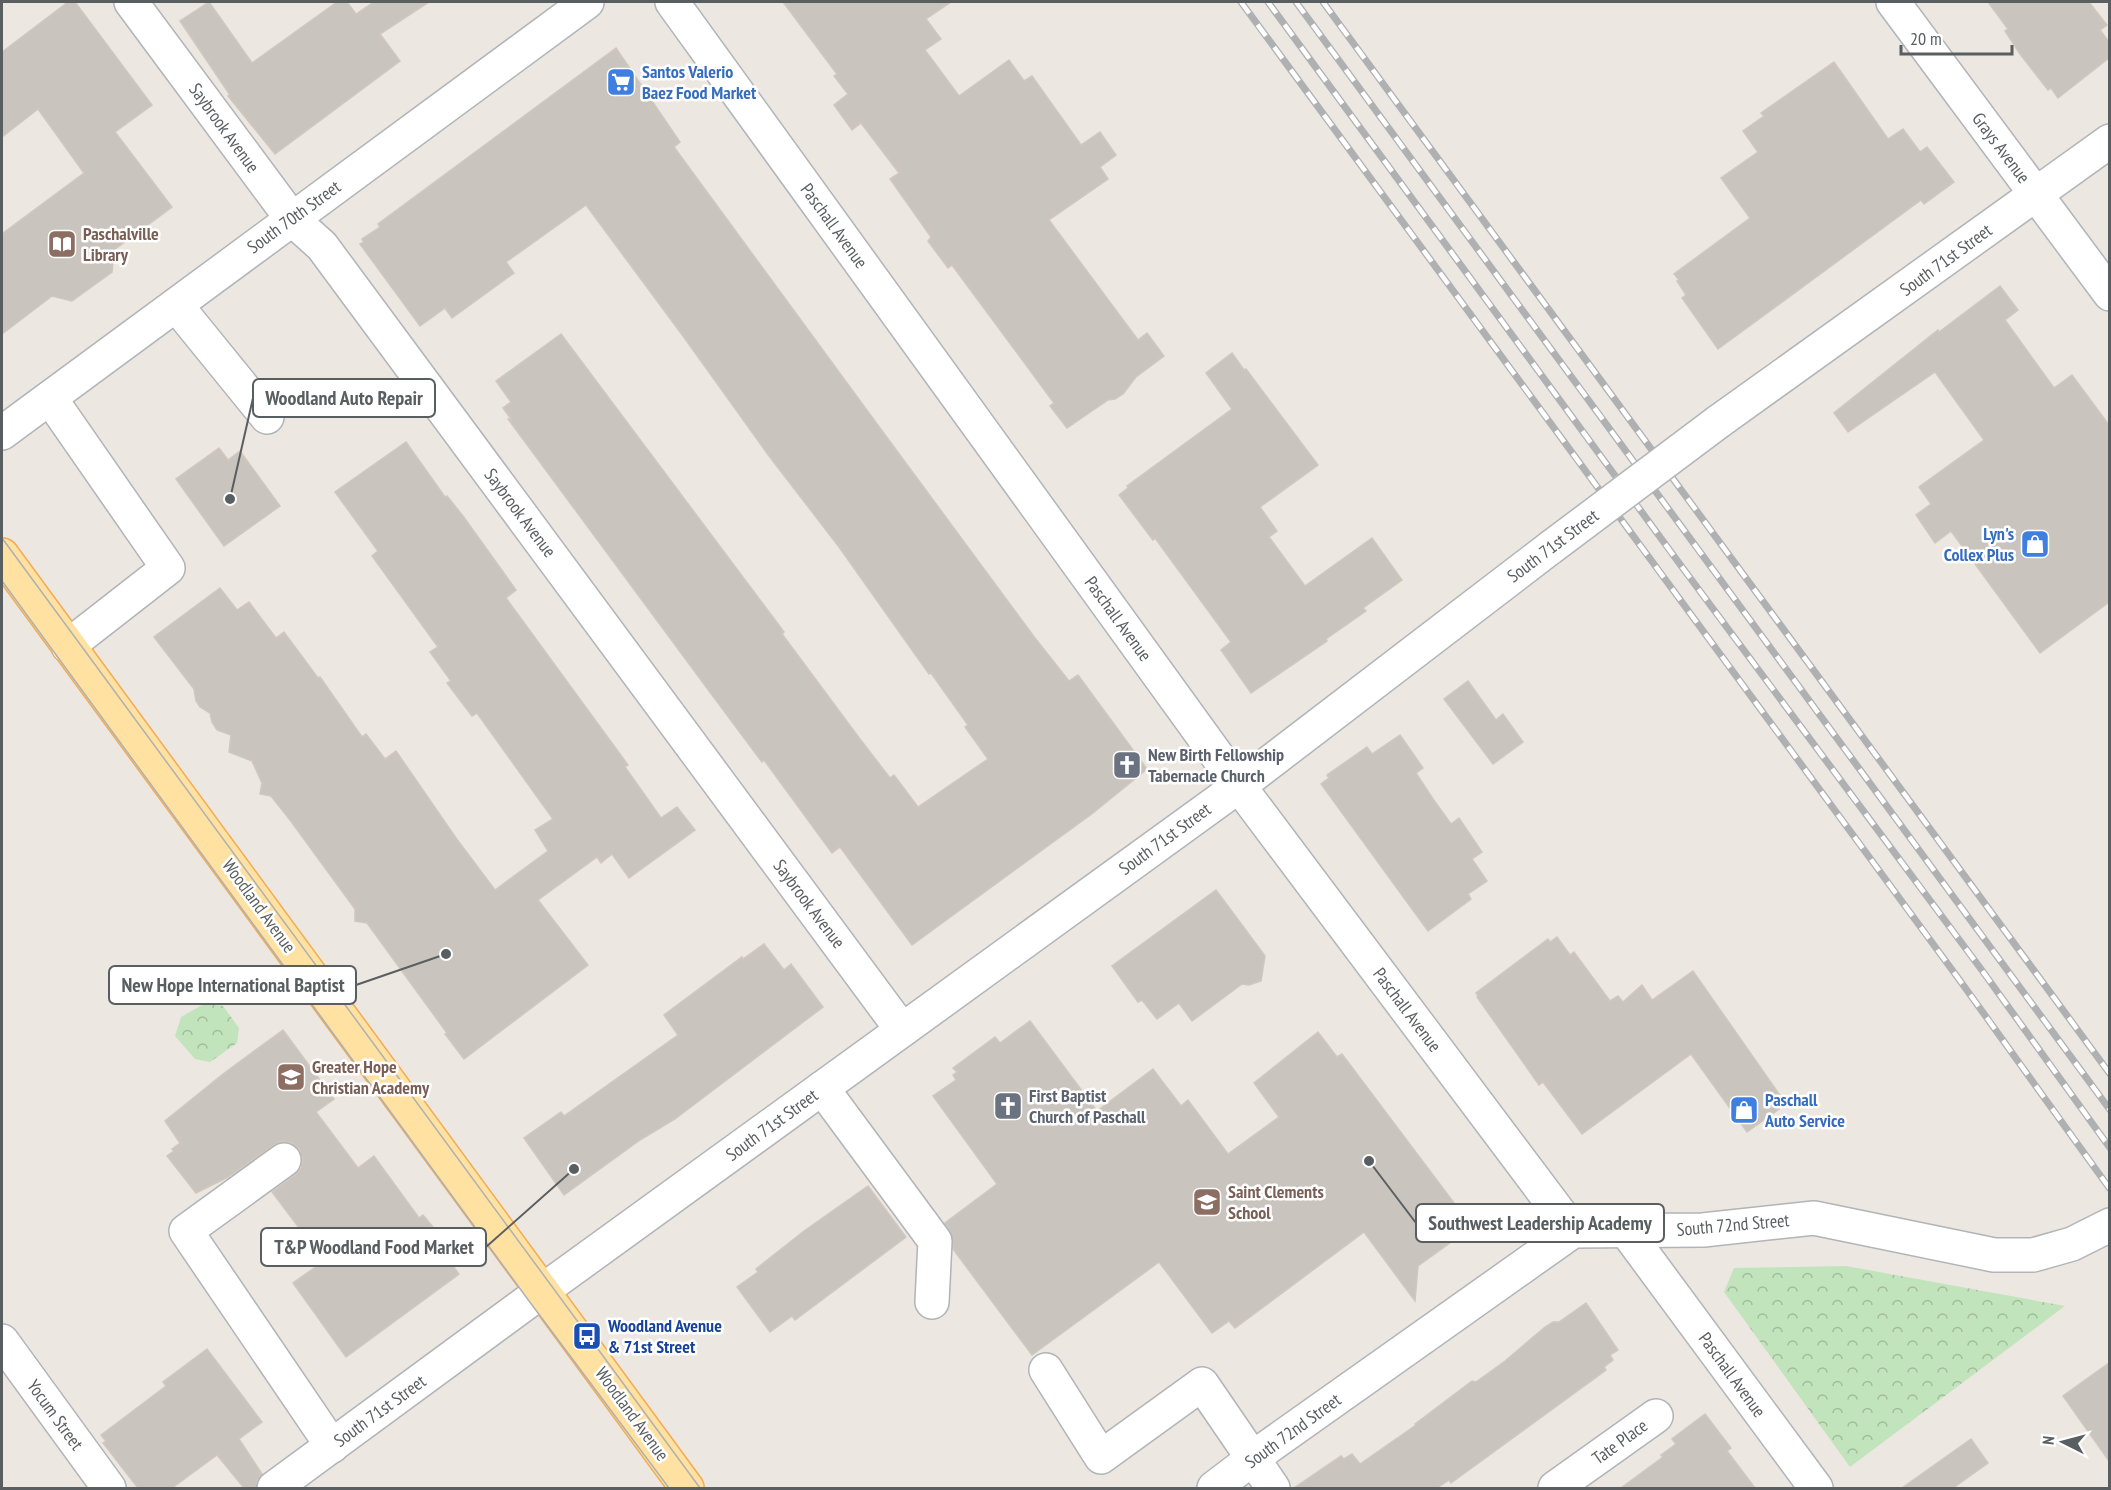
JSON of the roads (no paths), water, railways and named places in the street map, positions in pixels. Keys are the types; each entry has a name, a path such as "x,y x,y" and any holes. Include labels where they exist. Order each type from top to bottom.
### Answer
{"main road":[{"name":"Woodland Avenue","path":"2,555 687,1488"}],"street":[{"name":"Saybrook Avenue","path":"131,2 292,219 322,246 902,1030"},
{"name":"South 70th Street","path":"2,433 586,2"},
{"name":"Paschall Avenue","path":"672,2 1239,786 1573,1231"},
{"name":"Grays Avenue","path":"1893,2 2109,294"},
{"name":"South 71st Street","path":"274,1488 1239,786 1718,422 2109,141"},
{"path":"176,304 267,417"},
{"path":"50,398 168,568 68,646"},
{"path":"822,1088 935,1241 932,1302"},
{"path":"284,1160 186,1232 332,1446"},
{"name":"South 72nd Street","path":"1214,1488 1268,1447 1573,1231 1703,1230 1814,1218 1994,1255 2033,1255 2072,1244 2109,1225"},
{"name":"Paschall Avenue","path":"1627,1232 1816,1488"},
{"name":"Yocum Street","path":"2,1341 109,1488"},
{"path":"1046,1370 1101,1457 1202,1384 1273,1488"},
{"name":"Tate Place","path":"1555,1488 1656,1416"}],"tram line":[{"path":"2,538 700,1488"},
{"path":"2,581 529,1301 669,1488"}],"railway":[{"path":"1241,2 1961,982 2110,1189"},
{"path":"1268,2 1682,567 1981,969 2110,1148"},
{"path":"1296,2 2110,1110"},
{"path":"1323,2 2110,1074"}],"place":[{"name":"Santos Valerio Baez Food Market","path":"621,82"},
{"name":"Paschalville Library","path":"62,244"},
{"name":"Woodland Auto Repair","path":"230,499"},
{"name":"Lyn's Collex Plus","path":"2035,544"},
{"name":"New Birth Fellowship Tabernacle Church","path":"1127,765"},
{"name":"New Hope International Baptist","path":"446,954"},
{"name":"Greater Hope Christian Academy","path":"291,1077"},
{"name":"First Baptist Church of Paschall","path":"1008,1106"},
{"name":"Paschall Auto Service","path":"1744,1110"},
{"name":"Southwest Leadership Academy","path":"1369,1161"},
{"name":"T&P Woodland Food Market","path":"574,1169"},
{"name":"Saint Clements School","path":"1207,1202"},
{"name":"Woodland Avenue & 71st Street","path":"587,1336"}]}
